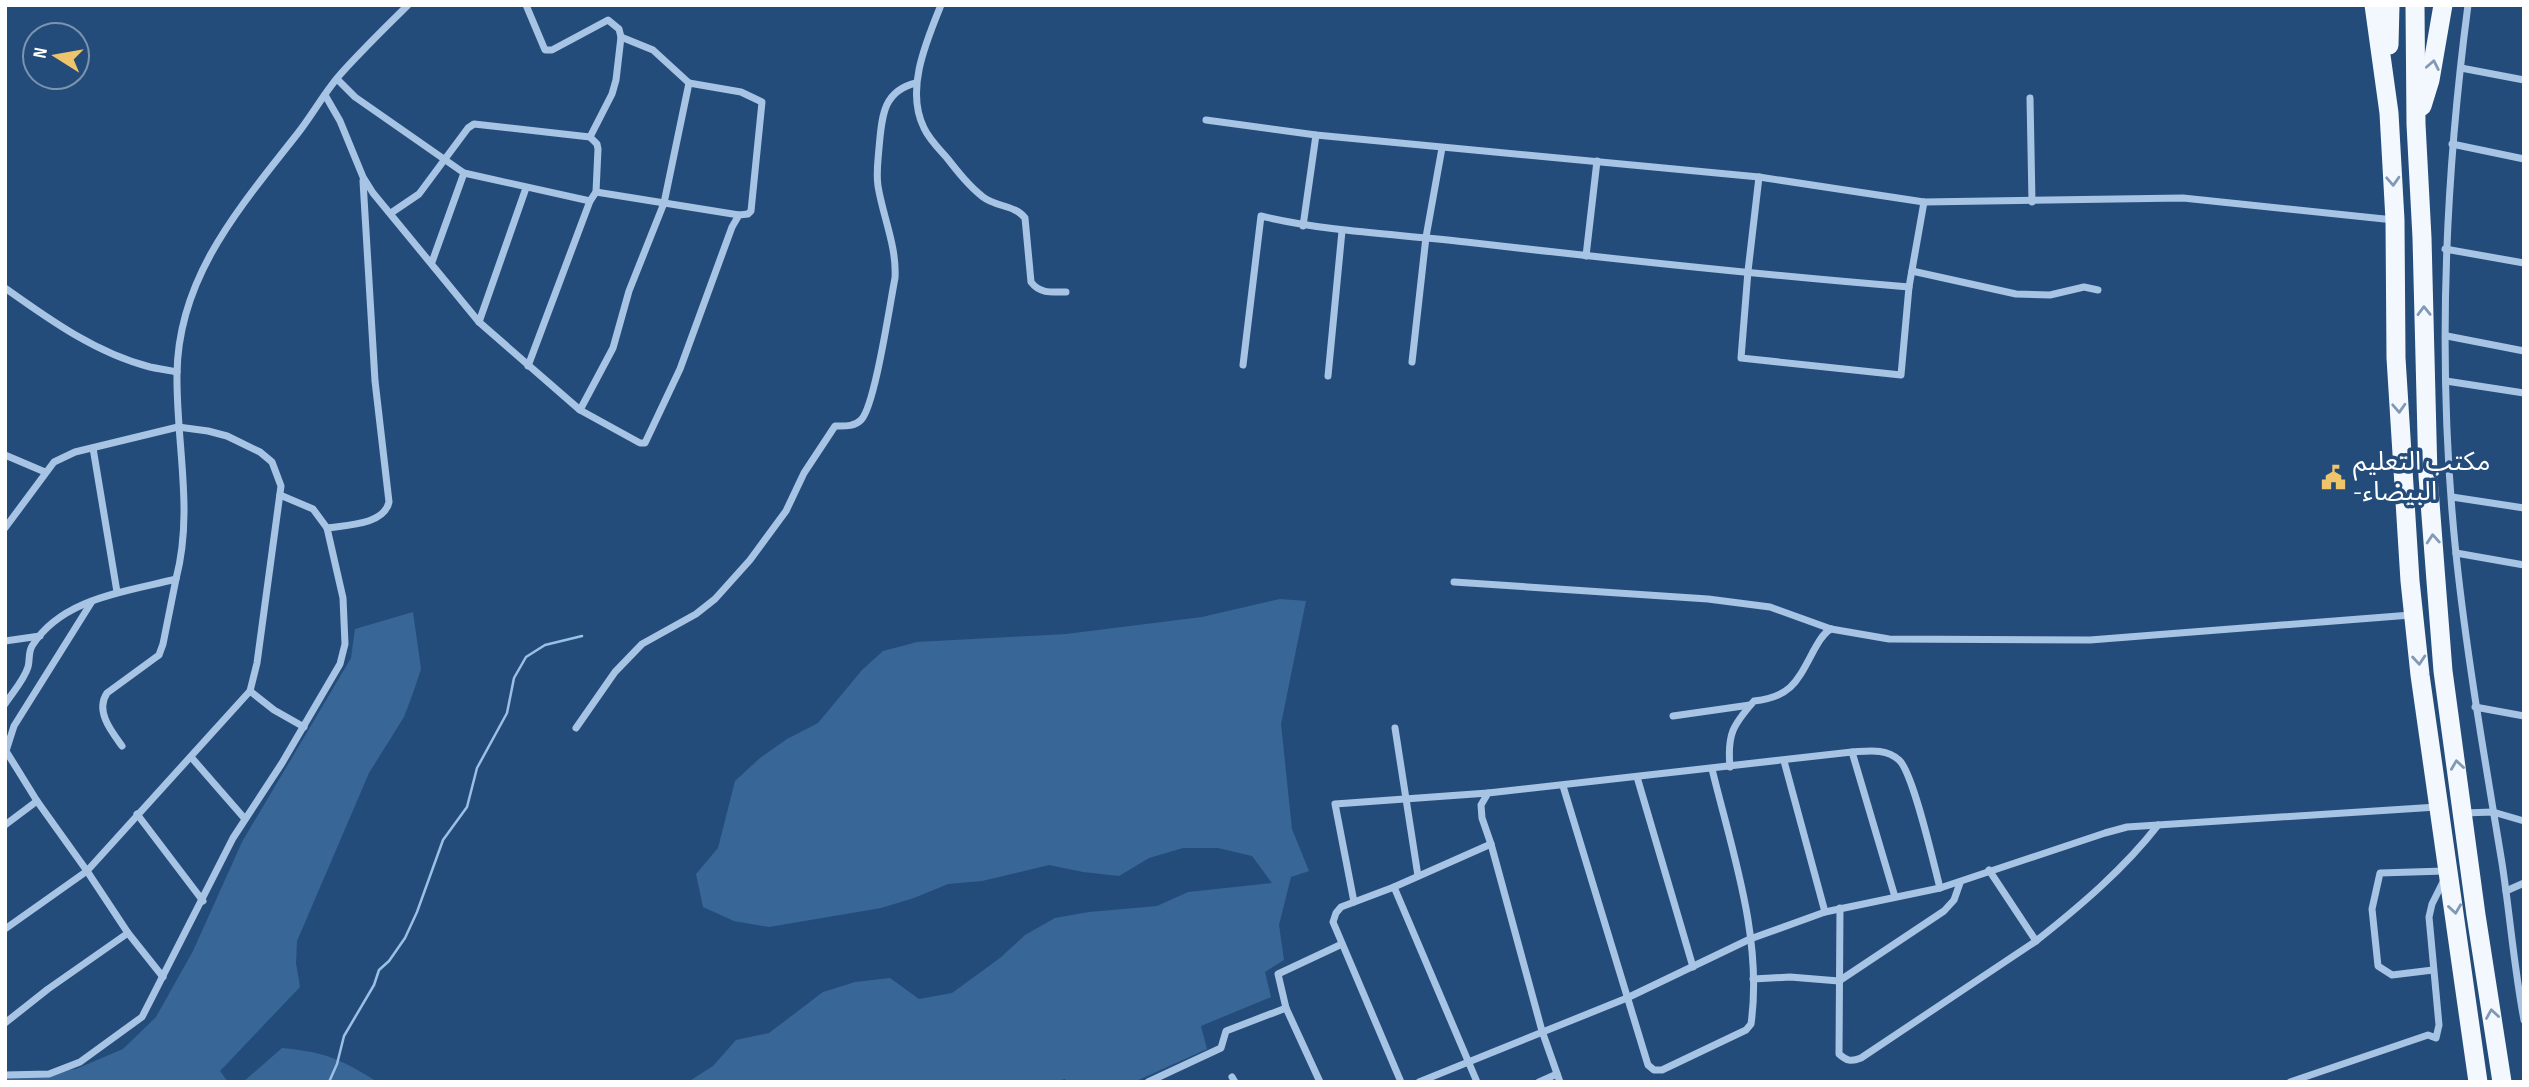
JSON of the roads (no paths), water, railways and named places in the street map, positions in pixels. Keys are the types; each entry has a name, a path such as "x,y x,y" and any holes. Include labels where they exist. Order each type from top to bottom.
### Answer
{"highway":[{"path":"2374,5 2389,113"},
{"path":"2390,5 2389,113 2395,220 2396,358 2400,434 2420,675 2441,806 2478,1082"},
{"path":"2415,5 2416,124 2423,238 2428,476 2435,581 2443,671 2502,1082"},
{"path":"2416,124 2430,80 2443,5"}],"street":[{"path":"121,746 103,713 103,699 107,693 159,656 176,579 185,521 177,372 186,311 207,258 325,95 366,46 408,5"},
{"path":"526,5 545,50 552,50 608,20 619,29 621,37 616,80 612,94 590,137"},
{"path":"941,5 916,83 916,103 921,122 933,141 973,188 987,200 1017,211 1026,218 1031,282 1036,288 1044,292 1066,292"},
{"path":"2468,5 2452,144 2445,249 2446,381 2452,496 2456,553 2475,707 2506,891 2524,1020"},
{"path":"596,192 739,215 751,211 762,102 741,92 689,83 653,50 621,37"},
{"path":"2461,68 2524,80"},
{"path":"337,79 355,97 464,173 590,201"},
{"path":"580,410 613,348 629,291 664,203 689,83"},
{"path":"576,728 615,672 642,644 696,614 715,600 750,560 786,511 804,473 835,426 855,424 866,412 873,391 895,278 895,260 878,187 881,126 887,102 901,86 916,83"},
{"path":"325,95 373,193 479,322 580,410 640,443 645,443 650,438 680,369 732,227 739,215"},
{"path":"2030,98 2032,202"},
{"path":"1206,120 1316,135 1759,177 1924,202 2183,198 2395,220"},
{"path":"391,213 419,194 468,128 474,124 590,137 597,144 596,192 590,201 528,366"},
{"path":"1303,226 1316,135"},
{"path":"2452,144 2524,159"},
{"path":"1412,362 1426,237 1443,148"},
{"path":"1586,256 1597,161"},
{"path":"432,262 464,173"},
{"path":"327,528 375,518 386,511 389,502 374,381 363,177"},
{"path":"1759,177 1741,358 1901,375 1909,287 1924,202"},
{"path":"479,322 526,188"},
{"path":"1243,365 1261,216 1303,226 1342,231 1426,237 1586,256 1909,287"},
{"path":"1328,376 1342,231"},
{"path":"2445,249 2524,263"},
{"path":"1912,271 2017,294 2050,295 2084,287 2098,290"},
{"path":"5,288 60,327 100,347 148,366 177,372"},
{"path":"2447,336 2524,351"},
{"path":"2446,381 2524,393"},
{"path":"5,528 54,462 75,452 178,427 208,430 227,436 267,457 277,472 281,486 257,663 250,691 88,871 5,929"},
{"path":"93,448 117,592"},
{"path":"5,455 45,472"},
{"path":"5,1075 49,1074 80,1062 142,1017 245,819 304,727 340,664 345,644 342,598 327,528 313,509 280,495"},
{"path":"2452,496 2524,508"},
{"path":"2456,553 2524,565"},
{"path":"5,704 27,671 29,652 40,635 68,612 117,592 176,579"},
{"path":"1454,582 1770,607 1831,628 1889,639 2090,640 2415,615"},
{"path":"91,603 20,717 6,746 7,753 128,933 163,977"},
{"path":"1730,766 1728,746 1733,725 1754,701 1775,698 1790,688 1824,633 1831,628"},
{"path":"5,641 40,635"},
{"path":"250,691 274,710 304,727"},
{"path":"1673,716 1750,705"},
{"path":"2475,707 2524,716"},
{"path":"1395,728 1418,876"},
{"path":"1354,902 1335,804 1563,786 1875,750 1898,758 1904,766 1940,888"},
{"path":"1852,752 1895,897"},
{"path":"191,757 245,819"},
{"path":"1784,761 1825,912"},
{"path":"1563,786 1648,1065 1654,1070 1662,1070 1746,1030 1751,1024 1753,979 1746,910 1712,769"},
{"path":"1637,777 1693,967"},
{"path":"1489,793 1480,805 1482,818 1542,1031 1558,1078 1539,1082"},
{"path":"5,825 37,801"},
{"path":"1419,1082 1627,998 1750,939 1840,908 1960,883 1989,870 2116,830 2441,806"},
{"path":"2463,813 2493,812 2524,821"},
{"path":"137,814 203,901"},
{"path":"1840,908 1839,1054 1846,1060 1853,1061 2036,942 2139,850 2158,825"},
{"path":"1401,1082 1333,922 1336,913 1341,907 1491,844"},
{"path":"1989,870 2036,942"},
{"path":"2290,1082 2428,1035 2436,1038 2439,1028 2430,910 2449,870 2380,873 2372,909 2378,967 2392,975 2433,970"},
{"path":"1753,979 1790,977 1839,981 1944,911 1954,900 1960,883"},
{"path":"2506,891 2524,883"},
{"path":"1394,887 1477,1082"},
{"path":"5,1023 128,933"},
{"path":"1321,1082 1286,1008 1278,974 1342,944"},
{"path":"1148,1082 1163,1079 1221,1048 1227,1031 1286,1008"}],"waterway":[{"path":"329,1082 344,1036 374,985 379,970 405,938 443,840 467,807 477,768 507,713 514,678 526,657 545,645 582,636"}],"place":[{"name":"مكتب التعليم -البيضاء","path":"2333,477"}]}
